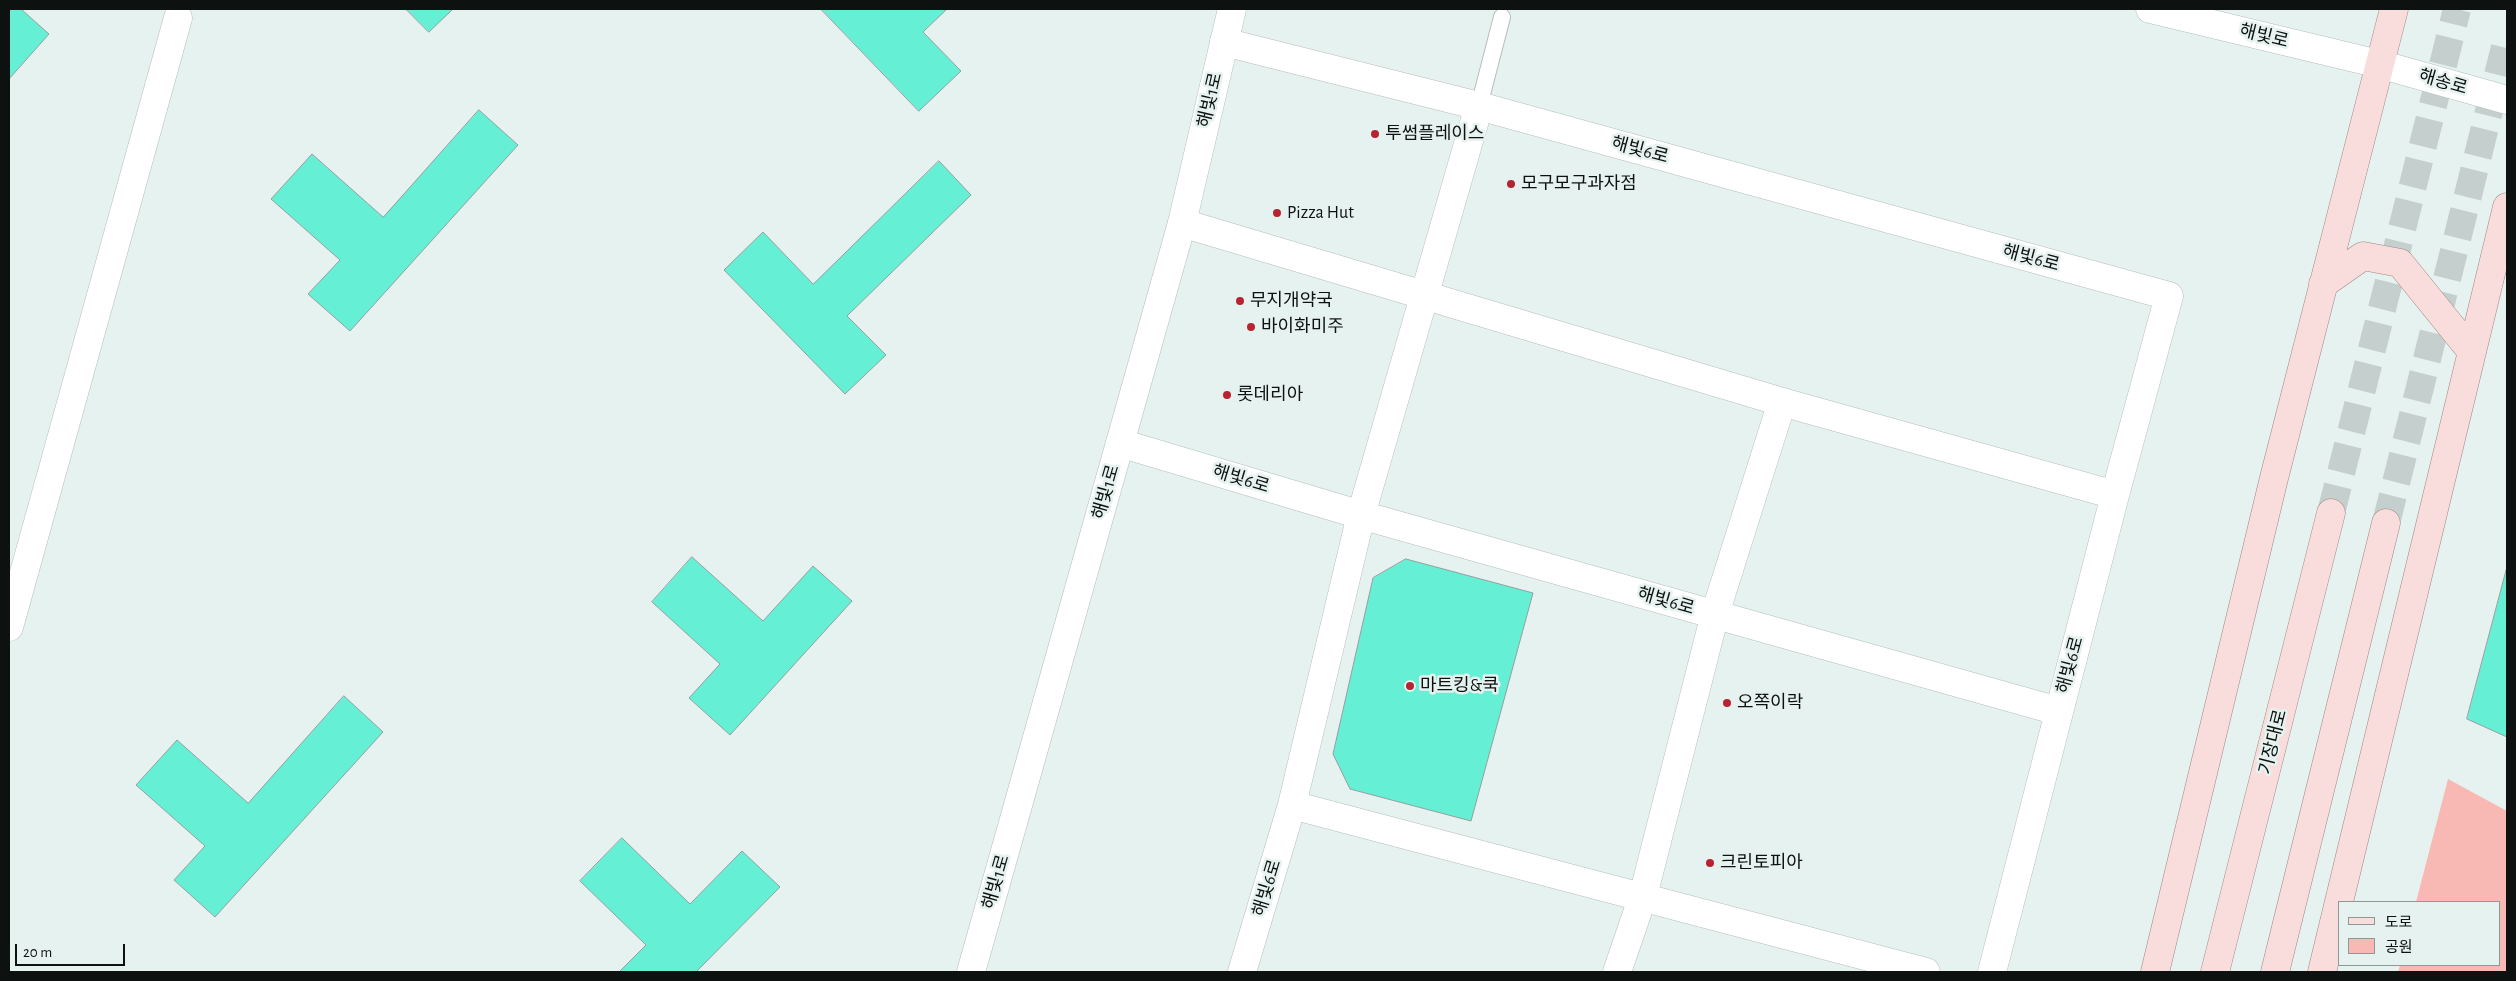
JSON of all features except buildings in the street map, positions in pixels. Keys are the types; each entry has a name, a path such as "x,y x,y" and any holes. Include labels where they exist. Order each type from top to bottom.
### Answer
{"main road":[{"path":"2154,972 2323,284 2394,9"},
{"path":"2339,901 2507,206"},
{"path":"2323,284 2363,256 2400,263 2472,352"},
{"name":"기장대로","path":"2215,972 2330,513"},
{"path":"2275,972 2386,523"},
{"path":"2322,972 2338,906"}],"street":[{"name":"해빛1로","path":"971,972 1182,223 1232,9"},
{"name":"해빛로","path":"2150,9 2379,64"},
{"path":"9,627 178,18"},
{"name":"해빛6로","path":"1224,42 1479,106 2168,296 2058,711 1992,972"},
{"name":"해송로","path":"2379,64 2507,100"},
{"name":"해빛6로","path":"1242,972 1292,805 1361,515 1479,106"},
{"path":"1182,223 1426,294 1782,402 2115,494"},
{"path":"1618,972 1643,896 1715,614 1782,402"},
{"name":"해빛6로","path":"1120,443 1361,515 2058,711"},
{"path":"1292,805 1926,972"}],"lane":[{"path":"1479,106 1502,17"}],"green space":[{"path":"2448,779 2507,811 2507,972 2398,972 2400,966 2501,966 2501,901 2416,901"}],"tunnel":[{"path":"2331,513 2457,9"},
{"path":"2386,523 2507,39"}],"place":[{"name":"투썸플레이스","path":"1375,134"},
{"name":"모구모구과자점","path":"1511,184"},
{"name":"Pizza Hut","path":"1277,213"},
{"name":"무지개약국","path":"1240,301"},
{"name":"바이화미주","path":"1251,327"},
{"name":"롯데리아","path":"1227,395"},
{"name":"마트킹&쿡","path":"1410,686"},
{"name":"오쪽이락","path":"1727,703"},
{"name":"크린토피아","path":"1710,863"}]}
